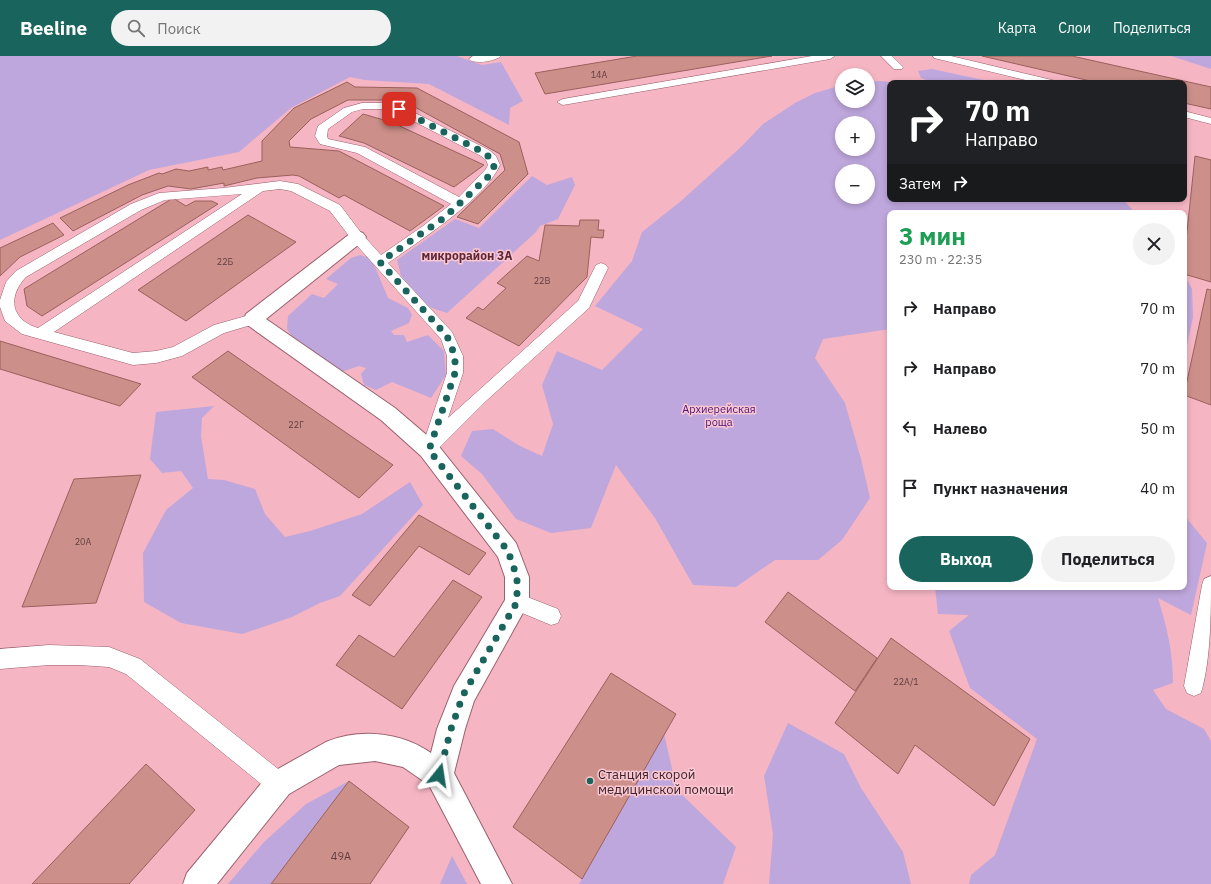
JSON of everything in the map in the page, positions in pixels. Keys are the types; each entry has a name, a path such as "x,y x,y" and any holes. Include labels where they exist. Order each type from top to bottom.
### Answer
{"street":[{"path":"357,237 252,319 388,414 429,450 508,551 517,577 517,602 463,695 451,729 439,775"},
{"path":"198,884 279,784 336,752 375,747 409,754 439,775 497,884"}],"lane":[{"path":"474,59 496,56"},
{"path":"563,102 830,56"},
{"path":"886,56 898,67"},
{"path":"938,56 1039,80"},
{"path":"380,262 444,218 491,174 494,166 492,160 485,153 399,109 384,106 362,106 348,110 333,119 322,128 321,136 324,141 361,150 460,203"},
{"path":"1187,115 1211,121"},
{"path":"252,319 219,329 177,352 156,358 133,359 27,330 10,317 6,303 13,282 34,265 136,207 163,196 280,185 294,187 335,208 357,237 447,336 455,356 455,373 429,450"},
{"path":"40,334 261,187"},
{"path":"429,450 447,429 480,397 584,304 601,268"},
{"path":"1194,686 1211,585"},
{"path":"517,602 551,616"},
{"path":"0,659 49,655 79,655 109,657 133,666 279,784"}],"green space":[{"path":"0,56 457,56 482,65 501,62 523,101 510,108 509,125 429,84 365,80 350,77 291,108 239,152 149,170 0,240"},
{"path":"1171,56 1211,56 1211,69"},
{"path":"932,69 983,80 926,80 921,78 918,71"},
{"name":"Архиерейская роща","path":"875,81 887,82 887,202 1126,202 1132,210 887,210 887,329 823,339 815,358 845,403 861,459 870,498 842,540 818,560 775,560 736,587 693,585 655,518 616,465 591,528 551,533 516,519 482,474 461,456 472,431 493,429 518,445 542,456 553,424 542,385 557,351 602,370 643,329 595,306 632,261 642,232 681,201 741,147 763,124 795,103 815,93 835,87 835,108 875,108"},
{"path":"532,176 547,185 572,177 575,185 558,219 540,226 536,232 447,313 429,307 401,276 397,260 455,219 479,228"},
{"path":"360,255 370,258 388,298 408,308 412,315 409,323 391,331 394,335 404,335 407,342 428,335 444,351 446,375 431,398 392,382 376,390 364,385 361,374 366,368 359,366 341,372 293,338 287,329 288,316 312,294 324,298 338,284 326,279 351,258"},
{"path":"1187,280 1192,289 1193,317 1187,346"},
{"path":"214,406 202,418 201,436 208,479 224,480 255,489 265,514 285,537 310,531 362,514 410,482 423,505 340,596 320,603 292,617 242,634 181,623 144,602 143,553 166,510 193,488 181,471 162,473 150,459 156,412"},
{"path":"1187,519 1207,543 1191,615 1158,598 1169,640 1173,683 1153,690 1166,709 1204,729 1211,741 1211,884 969,884 971,875 995,855 1037,739 970,688 949,631 969,615 938,614 935,590 1187,590"},
{"path":"788,723 844,754 861,788 903,852 911,884 769,884 773,834 764,776"},
{"path":"664,734 677,790 736,847 723,884 579,884"},
{"path":"349,781 271,884 228,884 264,842 306,804"},
{"path":"452,856 467,884 440,884"}],"building":[{"path":"637,56 772,56 545,94 535,73"},
{"path":"982,56 1072,56 1180,80 1086,80"},
{"path":"347,82 355,87 417,88 519,142 528,174 478,224 457,217 505,170 500,154 402,100 348,100 311,119 289,141 290,147 339,151 444,206 410,231 344,195 339,198 299,176 293,175 257,178 224,186 224,183 191,189 168,186 142,195 73,231 60,218 128,185 159,173 162,174 176,169 189,171 208,167 208,170 222,167 223,170 262,161 262,141 294,108"},
{"path":"1187,82 1211,87 1211,109 1187,104"},
{"path":"363,114 391,122 484,165 454,187 364,143 339,136"},
{"path":"1195,156 1211,160 1211,282 1187,275 1187,232"},
{"path":"173,198 186,206 195,201 212,201 218,204 42,316 27,306 24,289"},
{"path":"248,215 296,242 186,321 138,290"},
{"path":"580,220 599,220 598,230 604,230 603,238 591,237 587,277 519,346 466,318 478,307 483,310 506,288 497,283 527,256 539,261 545,225 579,226"},
{"path":"53,223 64,235 20,257 0,276 0,248"},
{"path":"1207,289 1211,290 1211,405 1187,396 1187,381"},
{"path":"0,341 141,384 120,406 0,369"},
{"path":"228,351 393,465 359,498 192,377"},
{"path":"141,475 96,603 22,607 74,479"},
{"path":"419,515 486,553 469,575 419,546 370,606 352,595"},
{"path":"453,580 482,597 402,709 336,665 359,635 394,657"},
{"path":"788,592 877,658 855,691 765,622"},
{"path":"891,638 1030,739 994,806 915,745 898,774 835,723"},
{"name":"Станция скорой медицинской помощи","path":"611,673 676,714 582,879 513,827"},
{"path":"146,764 195,810 129,884 32,884"},
{"path":"349,781 409,827 370,884 271,884"}],"place":[{"name":"Станция скорой медицинской помощи","path":"590,781"}],"district":[{"name":"микрорайон 3А","path":"467,255"}],"route":[{"path":"399,109 485,153 492,160 494,166 491,174 444,218 380,262 447,336 455,356 455,373 429,450 508,551 517,577 517,602 463,695 451,729 439,775"}]}
